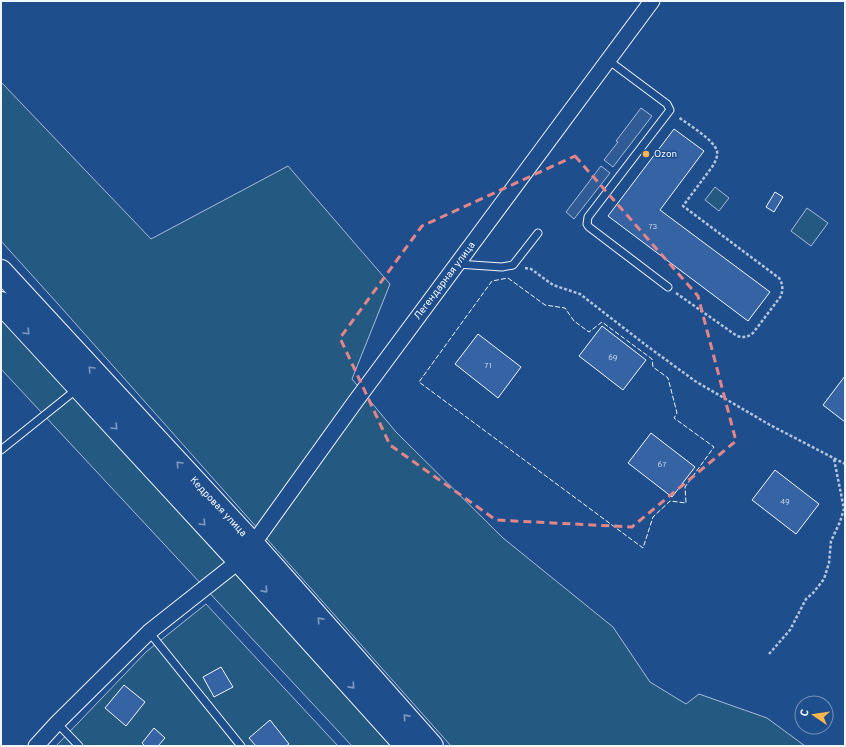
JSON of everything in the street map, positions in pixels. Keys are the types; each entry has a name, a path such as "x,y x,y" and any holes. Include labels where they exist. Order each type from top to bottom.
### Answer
{"main road":[{"name":"Кедровая улица","path":"1,271 253,544 432,746"},
{"path":"1,303 239,561 406,746"}],"street":[{"name":"Легендарная улица","path":"36,746 57,723 149,632 239,561 652,1"}],"lane":[{"path":"608,60 667,104 670,110 588,217 587,224 589,228 668,287"},
{"path":"457,264 502,267 513,264 538,233"},
{"path":"1,450 79,387"},
{"path":"149,632 241,746"},
{"path":"57,723 79,746"}],"path":[{"path":"668,287 737,336 743,338 753,333 781,296 783,290 782,283 779,278 683,206 712,167 716,160 717,153 710,141 670,110"},
{"path":"513,264 522,268 531,269 553,285 580,294 695,381 770,425 845,464"},
{"path":"768,654 790,630 806,599 813,594 824,579 829,562 831,541 844,509 834,459"}],"highlighted area":[{"path":"575,156 698,296 736,441 632,527 496,520 390,445 340,338 422,226"}],"shaded area":[{"path":"1,82 151,239 288,166 390,284 352,379 396,432 503,538 613,627 650,682 686,704 699,694 767,718 805,746 451,746 1,241"},
{"path":"641,108 652,116 613,167 604,160 618,142 616,141"},
{"path":"601,166 610,173 574,219 566,212"},
{"path":"715,187 729,198 719,211 705,200"},
{"path":"807,208 828,223 811,246 791,231"},
{"path":"1,309 399,746 352,746 1,369"},
{"path":"206,604 338,746 56,746 146,652"}],"building":[{"path":"674,129 704,151 660,210 770,292 748,321 608,216"},
{"path":"775,192 783,197 774,212 766,207"},
{"path":"602,326 646,360 623,390 579,356"},
{"path":"478,334 521,367 498,398 455,364"},
{"path":"845,376 845,422 823,405"},
{"path":"651,433 695,467 672,497 628,463"},
{"path":"775,470 819,504 796,534 752,500"},
{"path":"221,667 233,687 214,697 203,677"},
{"path":"124,685 145,702 126,726 105,708"},
{"path":"270,720 289,744 286,746 256,746 249,738"},
{"path":"154,728 165,738 158,746 145,746 142,743"}],"fence":[{"path":"508,278 545,305 565,308 574,321 589,332 602,322 652,359 653,367 668,378 677,413 674,418 714,447 685,487 686,503 670,501 653,517 643,548 419,382 492,281 508,278"}],"place":[{"name":"Ozon","path":"646,154"}]}
